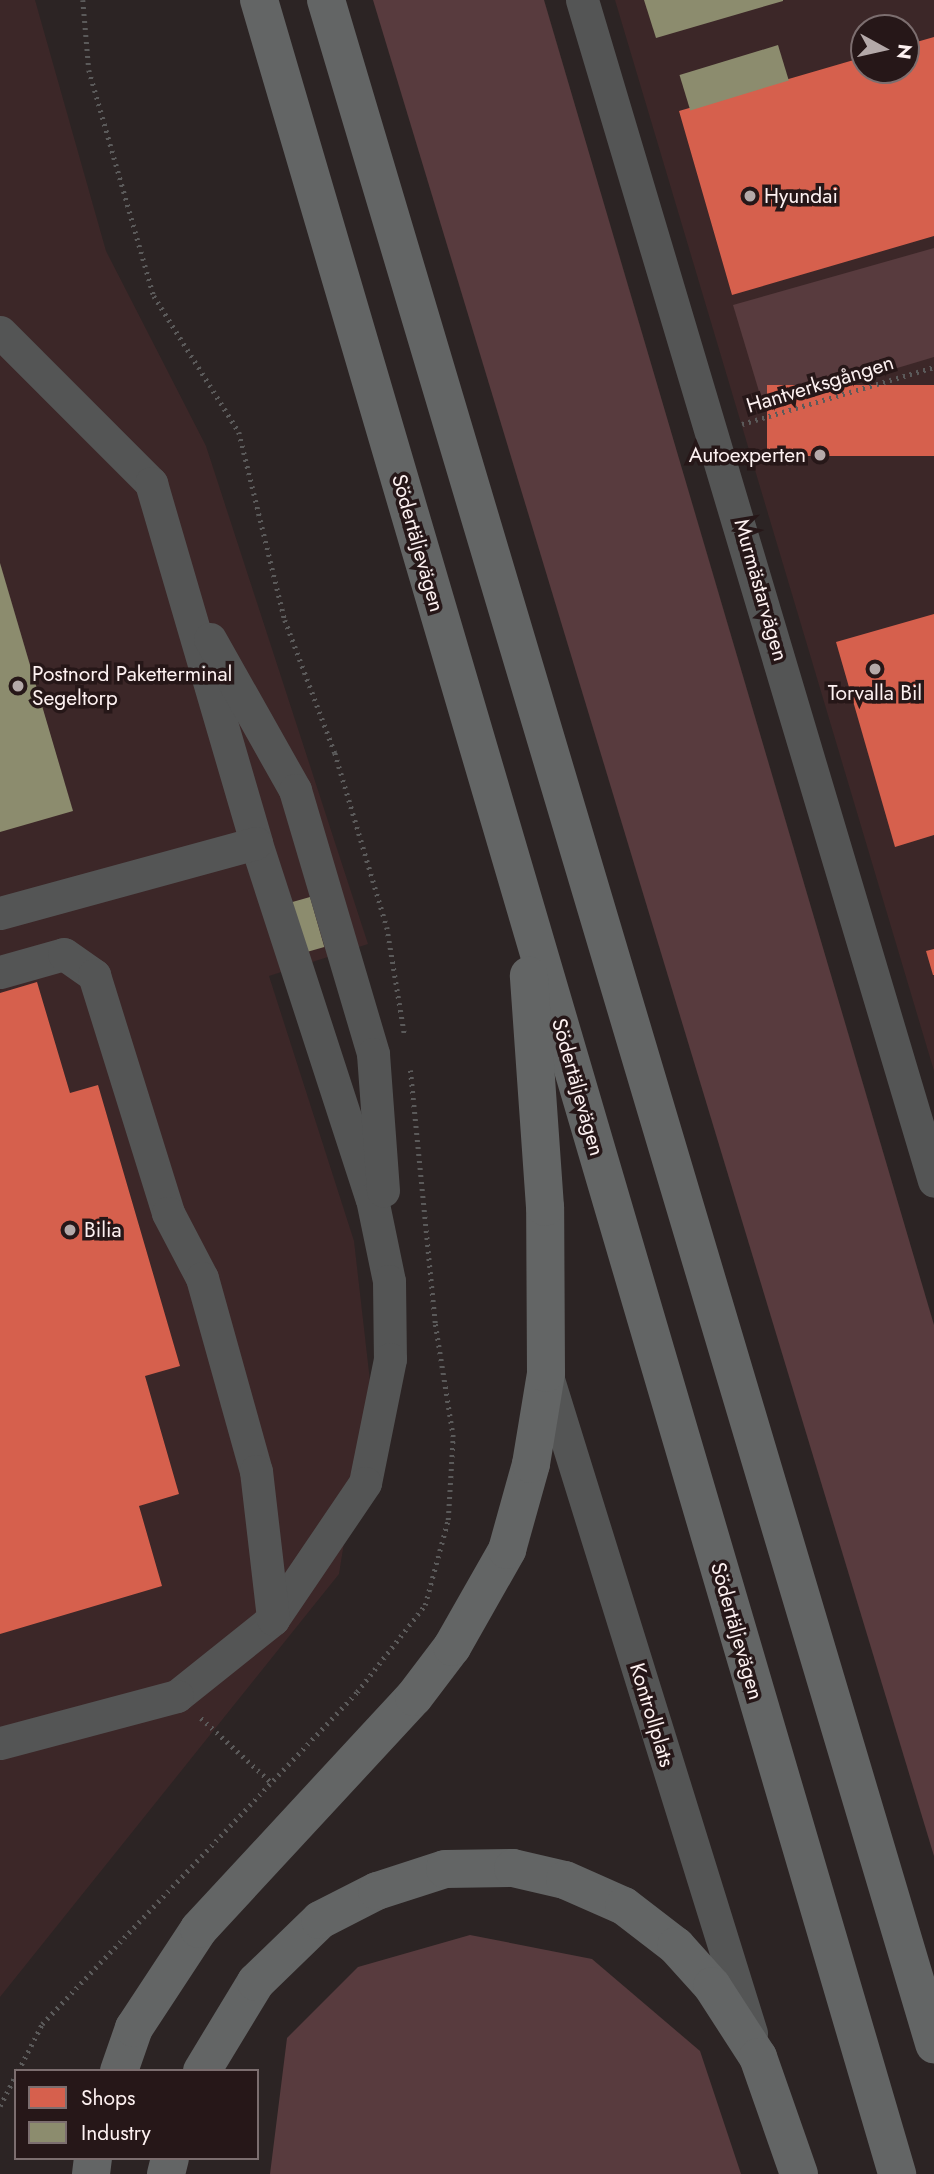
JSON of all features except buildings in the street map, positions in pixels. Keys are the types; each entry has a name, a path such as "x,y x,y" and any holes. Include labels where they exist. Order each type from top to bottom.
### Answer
{"highway":[{"name":"Södertäljevägen","path":"259,0 897,2174"},
{"path":"326,0 934,2044"},
{"path":"120,2069 134,2028 199,1929 414,1697 452,1647 507,1550 531,1464 546,1373 545,1207 523,901"},
{"path":"203,2069 256,1982 320,1920 377,1891 434,1873 513,1868 565,1880 624,1906 676,1946 703,1976 758,2057 799,2174"}],"street":[{"name":"Murmästarvägen","path":"582,0 715,432 934,1181"},
{"path":"0,332 150,483 256,843 372,1199 389,1281"},
{"path":"0,1743 177,1696 273,1619 365,1483 390,1359 389,1281 373,1054 295,790 181,588"},
{"path":"0,912 256,843"},
{"path":"0,972 64,954 94,975 168,1213 202,1278 253,1459 273,1619"},
{"name":"Kontrollplats","path":"546,1373 758,2057"}],"path":[{"path":"83,0 89,70 154,296 239,432 285,620 335,753 387,927 407,1051"},
{"name":"Hantverksgången","path":"715,432 934,367"},
{"path":"19,2069 42,2024 357,1692 425,1605 447,1520 453,1437 435,1322 409,1064"},
{"path":"177,1696 272,1783"},
{"path":"0,2106 14,2079"}],"shaded area":[{"path":"0,0 35,0 106,251 206,446 368,944 269,976 354,1241 370,1381 339,1574 0,1997"},
{"path":"373,0 544,0 934,1325 934,1856"},
{"path":"615,0 934,0 934,1071"},
{"path":"934,248 934,357 764,408 733,305"},
{"path":"470,1935 592,1959 700,2051 741,2174 270,2174 287,2038 358,1967"}],"place":[{"name":"Hyundai","path":"750,196"},
{"name":"Autoexperten","path":"820,455"},
{"name":"Torvalla Bil","path":"875,669"},
{"name":"Postnord Paketterminal Segeltorp","path":"18,686"},
{"name":"Bilia","path":"70,1230"}]}
